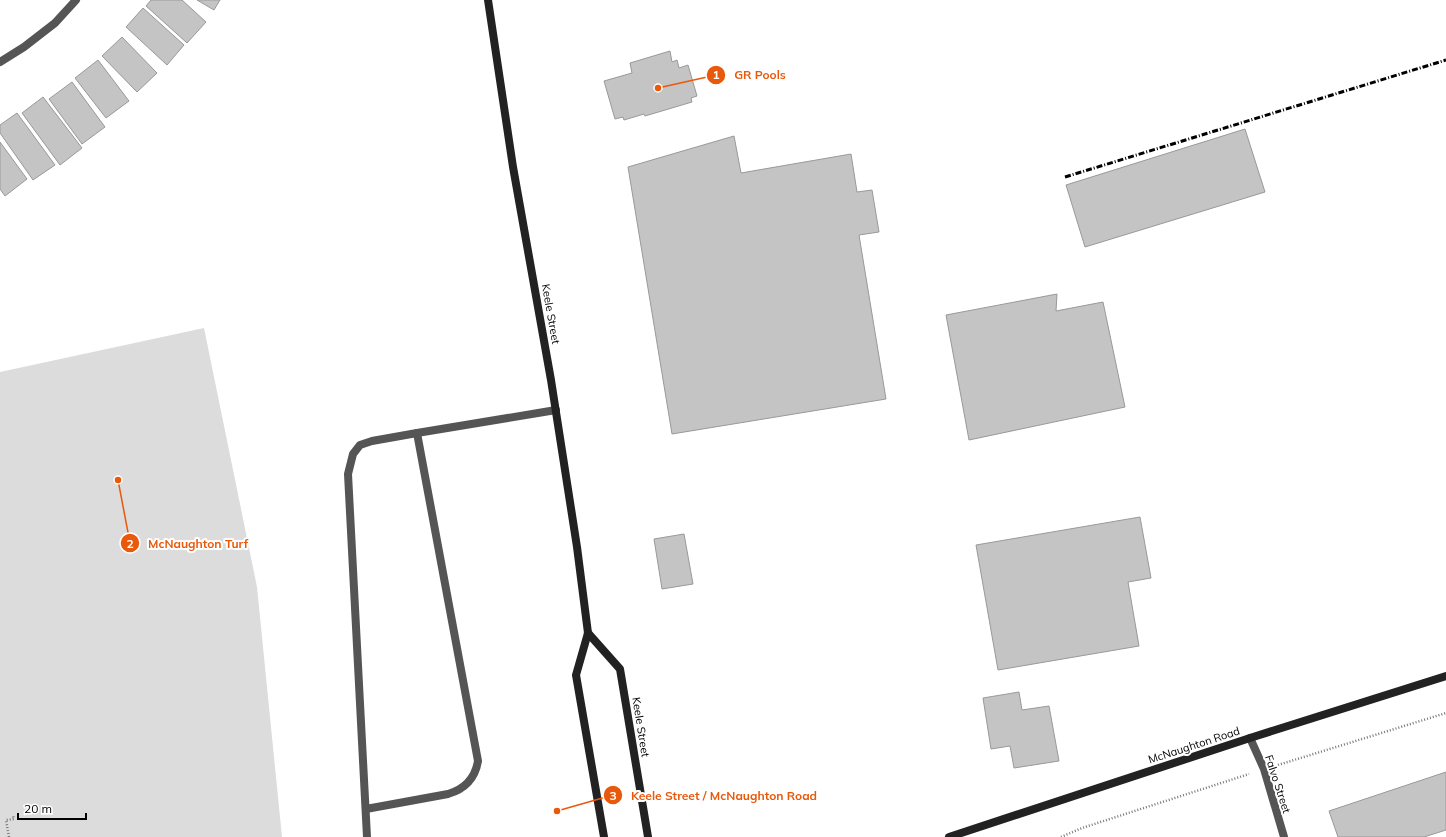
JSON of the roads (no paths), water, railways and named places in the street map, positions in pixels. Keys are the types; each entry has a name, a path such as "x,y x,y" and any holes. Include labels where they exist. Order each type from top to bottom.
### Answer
{"main road":[{"name":"Keele Street","path":"488,0 513,167 556,410 577,546 588,632 576,675 604,837"},
{"name":"Keele Street","path":"588,632 620,669 648,837"},
{"name":"McNaughton Road","path":"949,837 1250,738 1446,676"}],"street":[{"path":"0,62 24,47 55,23 76,0"},
{"path":"367,837 348,474 353,454 360,445 372,441 556,410"},
{"path":"366,809 459,791 472,779 478,761 417,433"},
{"name":"Falvo Street","path":"1250,738 1264,769 1284,837"}],"railway":[{"path":"1065,177 1446,60"}],"place":[{"name":"GR Pools","path":"658,88"},
{"name":"McNaughton Turf","path":"118,480"},
{"name":"Keele Street / McNaughton Road","path":"557,811"}]}
